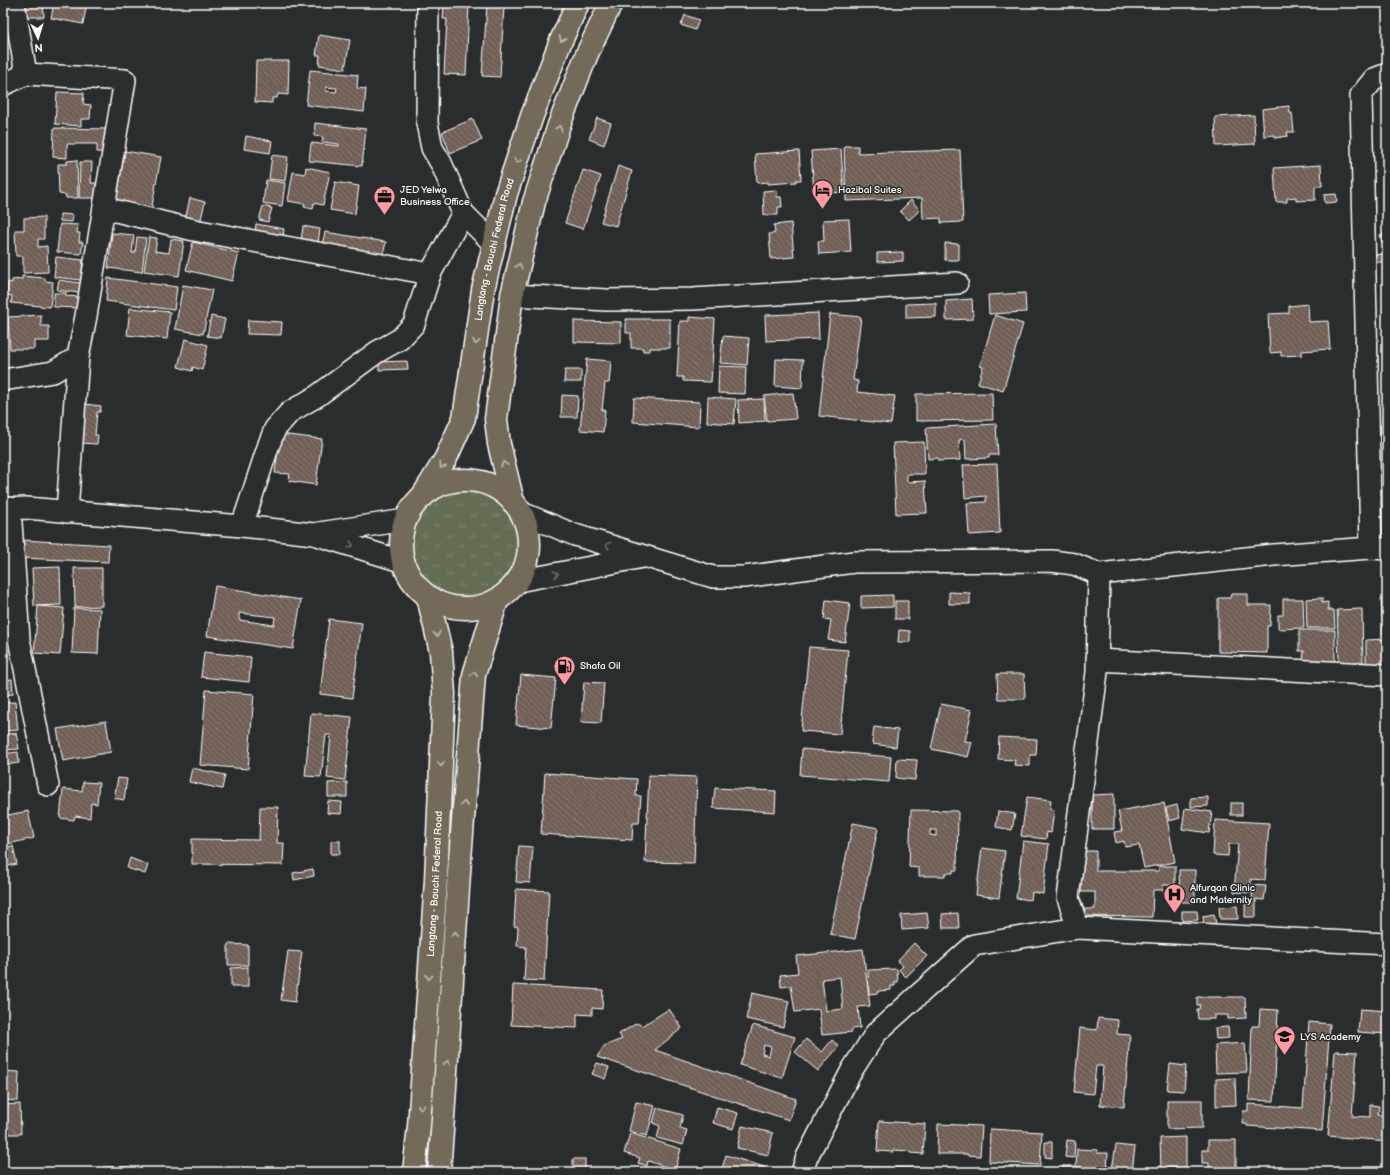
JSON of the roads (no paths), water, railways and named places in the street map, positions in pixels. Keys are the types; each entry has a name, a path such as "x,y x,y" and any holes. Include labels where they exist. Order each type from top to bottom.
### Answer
{"main road":[{"name":"Langtang - Bauchi Federal Road","path":"422,497 446,458 464,418 483,290 506,194 532,116 560,43 578,3"},
{"path":"517,507 502,492 490,485 476,481 462,480 447,483 434,488 422,497 413,507 406,520 402,534 401,548 409,575 417,587 428,596 441,603 469,608 483,606 508,592 518,581 525,569 529,555 530,541 527,526 517,507 499,444 496,419 512,295 534,202 559,125 586,54 611,3"},
{"name":"Langtang - Bauchi Federal Road","path":"414,1172 419,1126 436,880 444,694 441,652 428,596"},
{"path":"439,1172 474,675 496,600"}],"street":[{"path":"14,3 26,74"},
{"path":"428,3 427,123 432,148 441,163 463,213 494,244"},
{"path":"3,85 26,74 125,80 78,357 67,512"},
{"path":"517,507 575,534 713,577 744,577 862,562 1052,561 1074,564 1099,574 1274,555 1379,549 1361,95 1374,79 1387,74"},
{"path":"104,208 194,230 430,274"},
{"path":"242,526 275,429 290,412 317,396 377,352 400,339 414,324 430,274 463,213"},
{"path":"512,295 607,300 693,299 957,283"},
{"path":"3,375 53,372 78,357"},
{"path":"48,784 19,639 6,508 26,508 242,526 314,534 404,562"},
{"path":"314,534 406,520"},
{"path":"518,581 645,557"},
{"path":"1078,928 1068,898 1097,672 1099,574"},
{"path":"1097,660 1387,675"},
{"path":"802,1172 806,1157 852,1070 876,1033 974,946 1078,928 1387,944"}],"place":[{"name":"Hazibal Suites","path":"823,210"},
{"name":"JED Yelwa Business Office","path":"384,216"},
{"name":"Shafa Oil","path":"565,686"},
{"name":"Alfurqan Clinic and Maternity","path":"1174,914"},
{"name":"LYS Academy","path":"1284,1056"}]}
